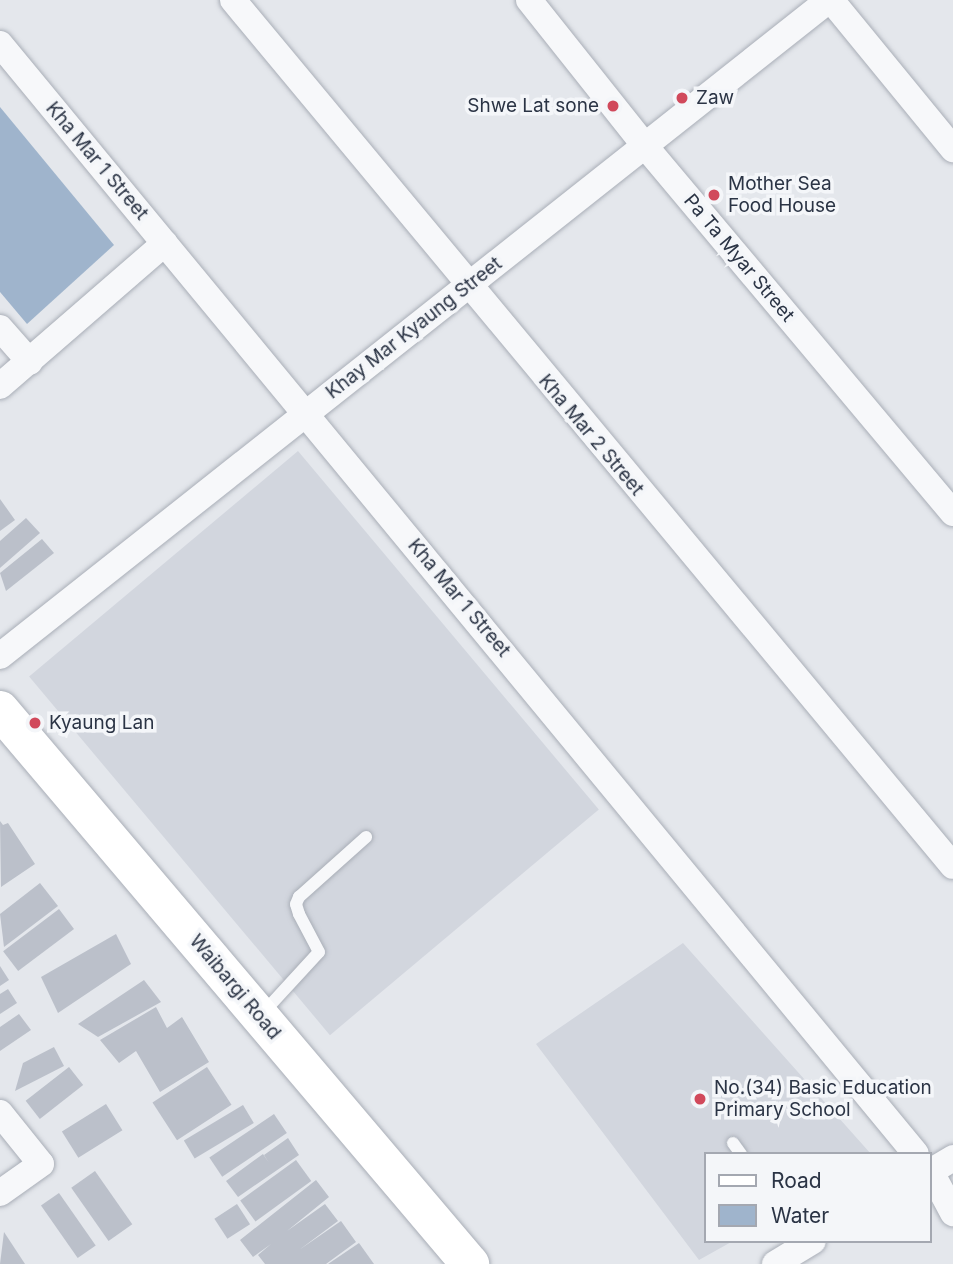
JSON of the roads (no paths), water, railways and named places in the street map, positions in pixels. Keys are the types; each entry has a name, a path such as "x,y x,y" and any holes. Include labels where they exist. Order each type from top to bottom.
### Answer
{"main road":[{"name":"Waibargi Road","path":"0,710 470,1264"}],"street":[{"name":"Kha Mar 2 Street","path":"233,0 467,286 953,866"},
{"name":"Pa Ta Myar Street","path":"529,0 645,146 953,513"},
{"name":"Khay Mar Kyaung Street","path":"0,656 830,0"},
{"path":"830,0 953,149"},
{"name":"Kha Mar 1 Street","path":"4,56 165,243 914,1152"},
{"path":"0,386 165,243"},
{"path":"0,328 30,362"},
{"path":"0,1113 41,1164 0,1193"},
{"path":"932,1170 953,1158"},
{"path":"932,1173 953,1213"},
{"path":"775,1264 808,1243"}],"lane":[{"path":"260,1016 319,952 299,914 296,904 299,897 366,837"}],"water":[{"path":"0,107 114,245 27,324 0,292"}],"place":[{"name":"Zaw","path":"682,98"},
{"name":"Shwe Lat sone","path":"613,106"},
{"name":"Mother Sea Food House","path":"714,195"},
{"name":"Kyaung Lan","path":"35,723"},
{"name":"No.(34) Basic Education Primary School","path":"700,1099"}]}
